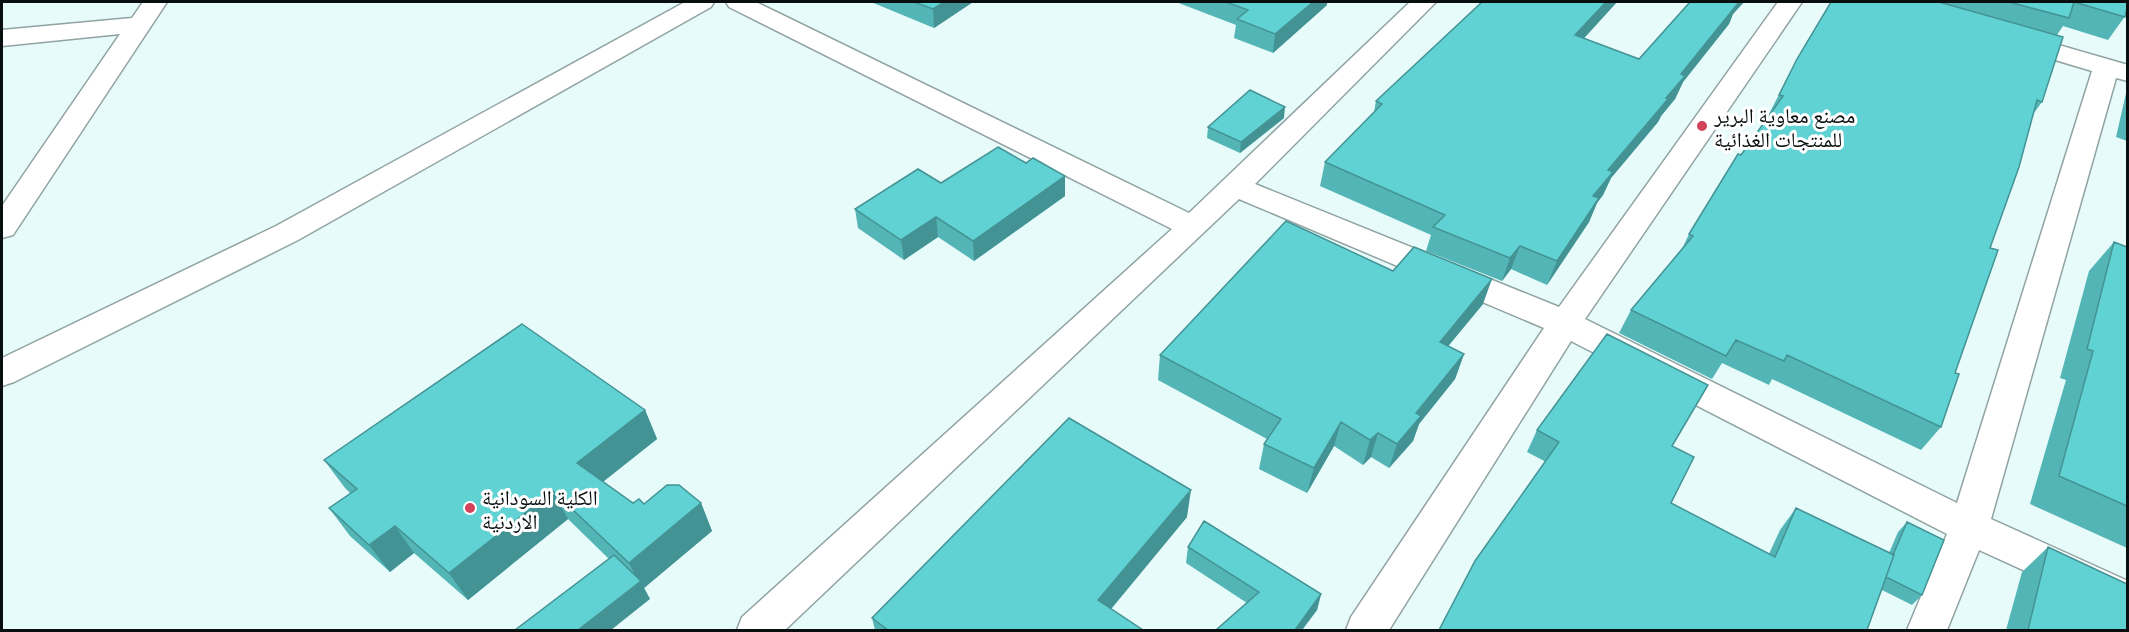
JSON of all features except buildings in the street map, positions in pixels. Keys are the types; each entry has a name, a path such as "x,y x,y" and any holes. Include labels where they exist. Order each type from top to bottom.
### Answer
{"street":[{"path":"2,228 155,2"},
{"path":"2,373 287,233 702,2"},
{"path":"738,2 1193,227"},
{"path":"757,630 1193,227 1424,2"},
{"path":"1366,630 1565,323 1790,2"},
{"path":"2,38 138,25"},
{"path":"1927,630 1969,527 2117,70 1995,34"},
{"path":"1234,186 1565,323 1969,527 2127,600"}],"place":[{"name":"مصنع معاوية البرير للمنتجات الغذائية","path":"1702,126"},
{"name":"الكلية السودانية الاردنية","path":"470,508"}]}
